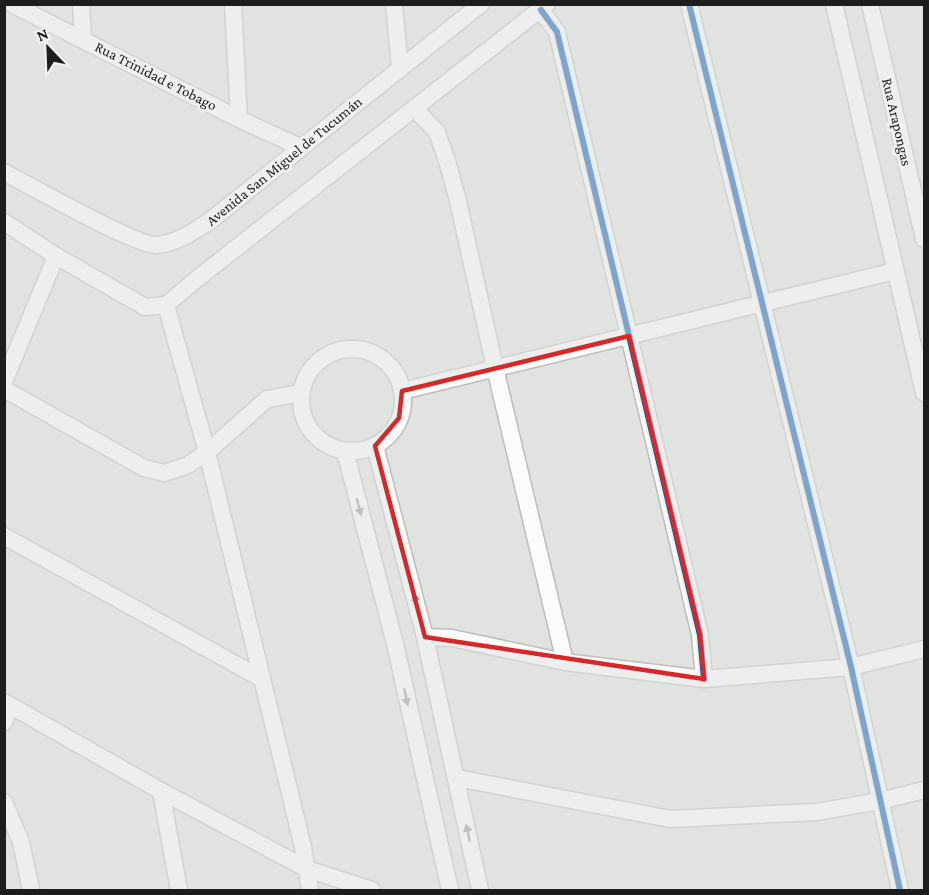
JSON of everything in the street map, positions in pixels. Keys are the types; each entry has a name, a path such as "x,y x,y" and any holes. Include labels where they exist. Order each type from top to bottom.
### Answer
{"street":[{"name":"Rua Trinidad e Tobago","path":"12,4 300,147"},
{"path":"81,4 83,39"},
{"path":"233,4 239,118"},
{"path":"394,4 400,68"},
{"name":"Avenida San Miguel de Tucumán","path":"4,172 124,234 155,246 177,240 211,220 481,4"},
{"path":"689,4 851,667 900,891"},
{"path":"834,4 924,393"},
{"name":"Rua Arapongas","path":"870,4 921,209 924,239"},
{"path":"4,222 56,256 145,307 166,305 544,7 557,32 630,336 700,635 704,679"},
{"path":"415,109 436,132 448,164 565,662"},
{"path":"4,381 56,256"},
{"path":"402,391 895,271"},
{"path":"166,305 207,452 303,847 310,891"},
{"path":"359,350 380,358 396,374 402,391 403,408 394,429 375,446 356,451 345,451 323,443 303,416 301,393 309,372 317,363 337,352 359,350"},
{"path":"4,389 144,468 164,473 188,465 207,452 267,399 301,393"},
{"path":"375,446 424,637 457,778 480,891"},
{"path":"345,451 395,644 450,891"},
{"path":"4,536 262,679"},
{"path":"424,637 452,638 565,662 704,679 851,667 924,649"},
{"path":"4,722 7,704 161,791 307,869 372,891"},
{"path":"457,778 670,819 816,812 880,801 924,790"},
{"path":"161,791 179,891"},
{"path":"4,802 21,842 31,891"}],"highlighted area":[{"path":"629,336 700,635 704,679 425,637 375,446 399,418 402,391"}],"cycle path":[{"path":"689,4 851,667 900,890"},
{"path":"541,10 557,32 700,635 704,679"}]}
